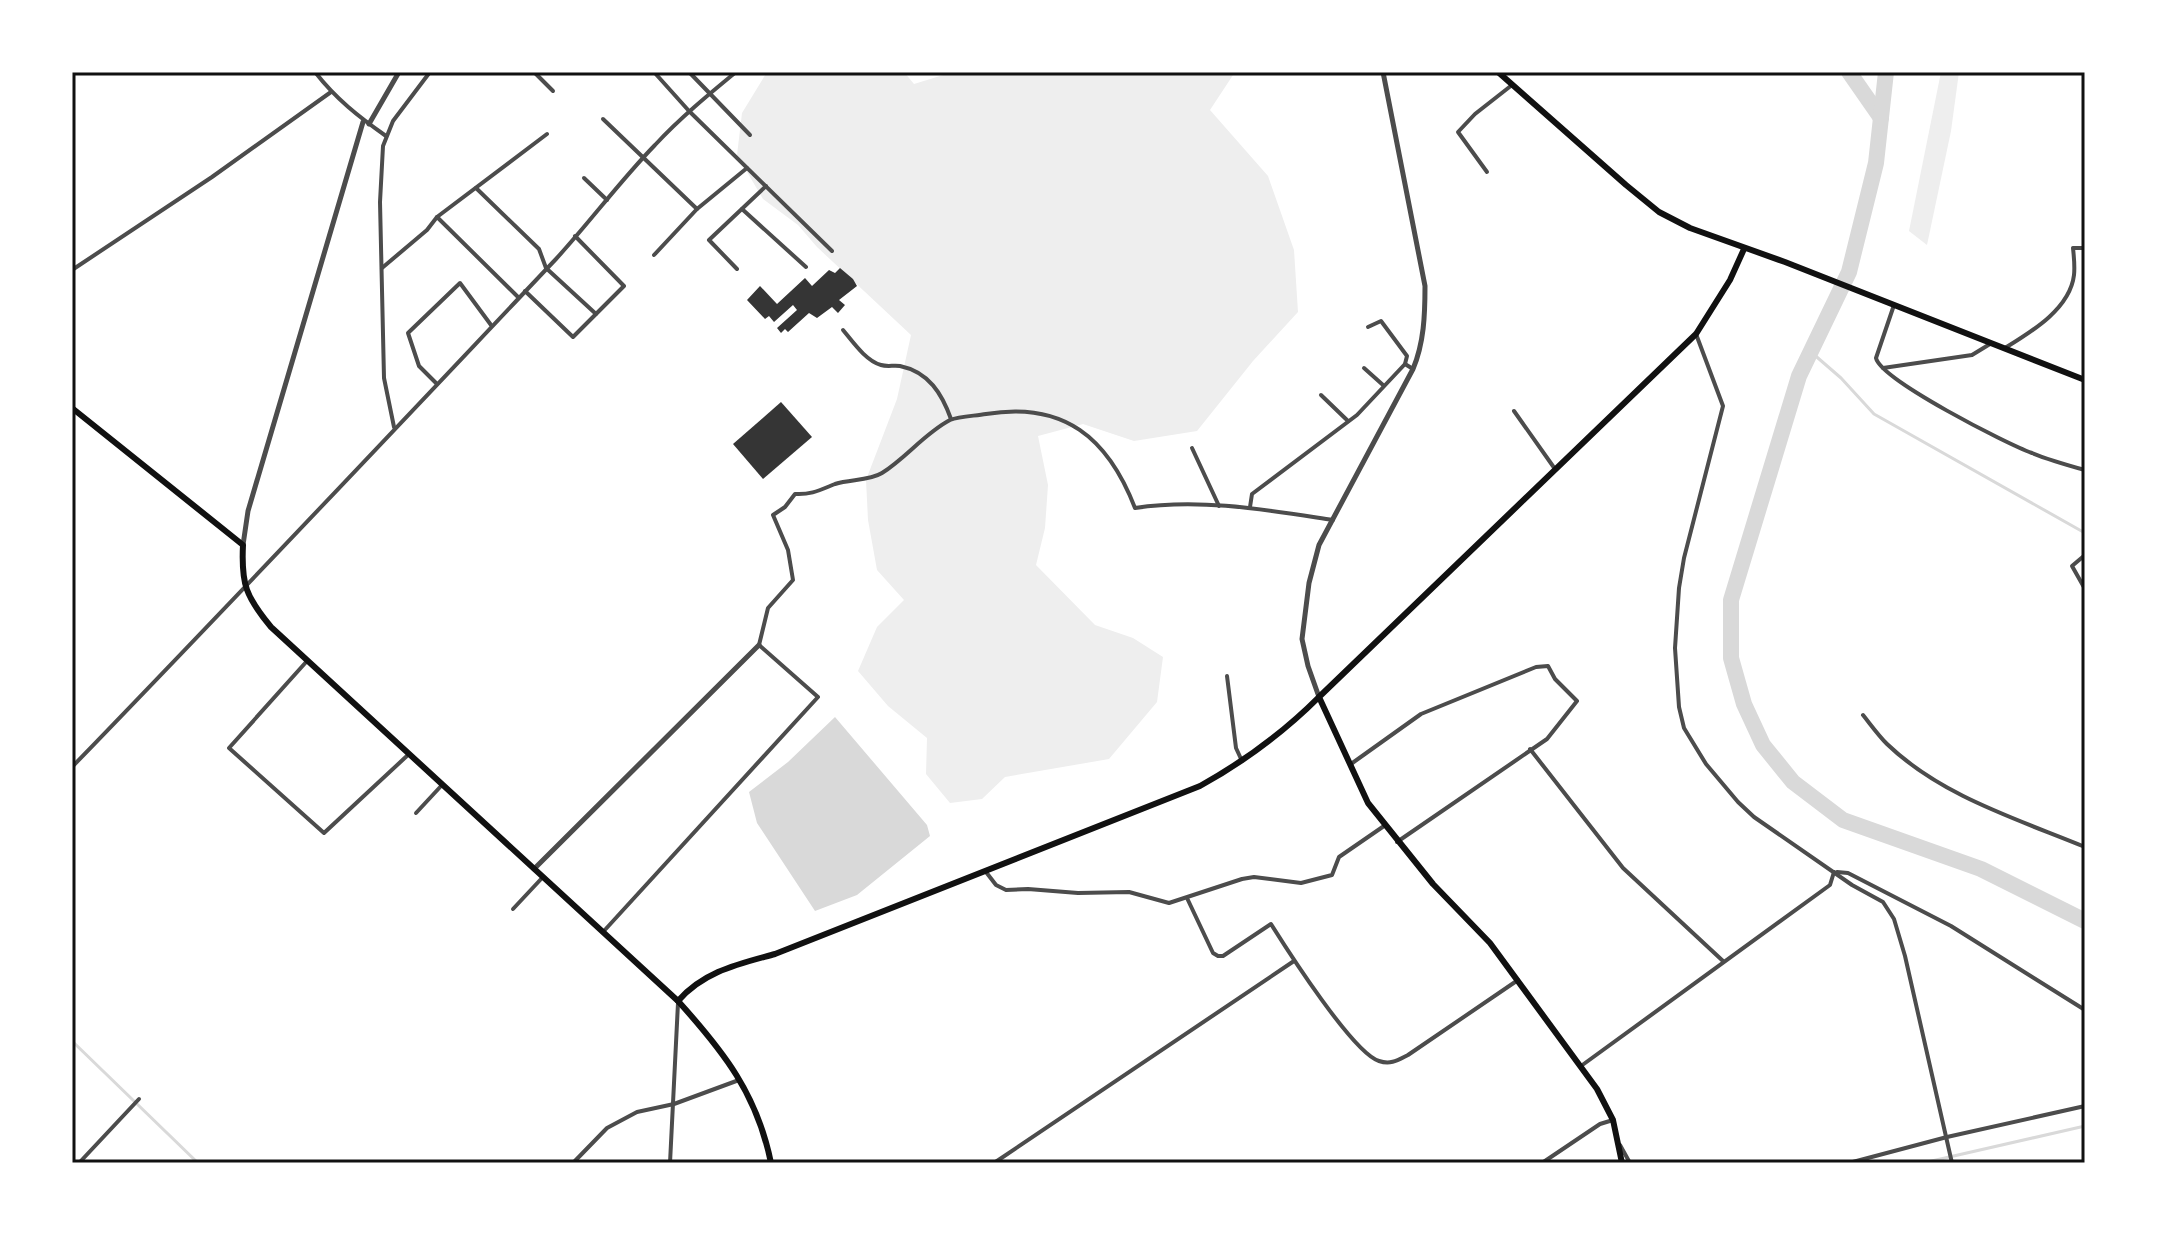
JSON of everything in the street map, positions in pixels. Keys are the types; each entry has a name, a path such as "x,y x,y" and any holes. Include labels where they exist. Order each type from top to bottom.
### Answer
{"main road":[{"path":"1498,72 1659,212 1690,228 2085,380"},
{"path":"678,1001 692,984 722,969 775,954 986,872 1200,786 1243,763 1287,728 1696,334 1730,280 1744,249"},
{"path":"72,408 243,545 244,587 254,607 271,627 678,1001 717,1045 741,1079 764,1132 771,1163"},
{"path":"1319,697 1368,803 1384,826 1490,943 1597,1089 1613,1120 1622,1163"}],"street":[{"path":"315,72 331,92 386,136"},
{"path":"243,545 248,511 366,123 399,72"},
{"path":"394,427 384,378 380,202 383,146 393,121 430,72"},
{"path":"534,72 553,91"},
{"path":"654,72 689,111 832,251"},
{"path":"689,72 750,135"},
{"path":"72,767 525,291 643,158 689,111 736,72"},
{"path":"1319,697 1302,639 1309,583 1319,545 1413,369 1424,321 1425,286 1383,72"},
{"path":"1487,172 1458,132 1475,114 1512,85"},
{"path":"72,270 212,177 331,92"},
{"path":"603,119 697,209"},
{"path":"382,268 427,230 437,217 547,134"},
{"path":"654,255 697,209 747,168"},
{"path":"584,178 607,200"},
{"path":"737,269 709,240 766,186"},
{"path":"476,188 539,249 546,268 596,314"},
{"path":"742,209 806,267"},
{"path":"437,217 518,297"},
{"path":"525,291 573,337 624,286 575,236"},
{"path":"2005,348 2032,332 2052,314 2067,295 2074,277 2073,248 2085,248"},
{"path":"436,383 419,366 408,333 460,283 491,325"},
{"path":"1892,304 1876,358 1881,368 1917,394 1990,433 2030,453 2085,470"},
{"path":"1250,507 1252,494 1357,415 1405,364 1407,356 1381,321 1368,327"},
{"path":"843,330 859,349 879,365 901,366 929,379 944,401 951,419"},
{"path":"1696,334 1723,406 1679,588 1675,648 1679,707 1684,728 1706,764 1754,817 1883,902 1894,919 1952,1163"},
{"path":"1881,368 1972,355 1991,343"},
{"path":"1405,364 1413,369"},
{"path":"1364,368 1383,385"},
{"path":"1321,395 1348,421"},
{"path":"533,869 759,645 768,608 793,580 788,550 773,515 785,507 795,494 810,495 837,484 880,475 951,419 1022,410 1078,427 1096,441 1135,508 1164,504 1250,507 1333,520"},
{"path":"1514,411 1555,469"},
{"path":"1192,448 1219,506"},
{"path":"2085,555 2072,566 2085,589"},
{"path":"603,932 818,697 759,645"},
{"path":"307,661 229,748 324,833 409,754"},
{"path":"1349,765 1421,714 1517,674 1548,666 1555,679 1577,701 1547,739 1397,842"},
{"path":"1227,676 1236,748 1243,763"},
{"path":"1863,715 1888,744 1921,770 1986,808 2085,847"},
{"path":"1530,749 1623,868 1723,961"},
{"path":"416,813 442,785"},
{"path":"986,872 996,885 1006,890 1129,892 1169,903 1242,879 1254,877 1301,883 1332,875 1339,857 1384,826"},
{"path":"1581,1066 1830,885 1834,872"},
{"path":"1834,872 1848,873 1951,926 2085,1010"},
{"path":"513,909 542,878"},
{"path":"1187,898 1213,953 1218,956 1223,956 1271,924 1294,961 1347,1032 1378,1061 1393,1063 1519,979"},
{"path":"994,1163 1294,961"},
{"path":"670,1163 678,1001"},
{"path":"573,1163 607,1128 637,1112 674,1104 741,1079"},
{"path":"79,1163 139,1099"},
{"path":"1849,1163 2085,1106"},
{"path":"1542,1163 1600,1124 1613,1120"},
{"path":"1619,1144 1630,1163"}],"shaded area":[{"path":"767,72 904,72 914,84 953,72 1235,72 1210,110 1268,176 1294,250 1298,312 1253,361 1197,431 1134,441 1083,424 1038,436 1048,485 1045,528 1036,565 1095,625 1133,638 1163,657 1157,702 1109,759 1005,777 982,799 950,803 926,774 927,738 888,706 858,671 877,627 904,600 877,570 868,520 866,480 897,399 911,335 817,247 798,225 763,199 737,155 742,113"},
{"path":"1941,72 1959,72 1951,131 1927,245 1909,231"},
{"path":"835,717 927,825 930,836 857,895 815,911 757,823 749,792 788,762"}],"building":[{"path":"840,268 857,286 839,300 845,305 838,313 832,307 817,318 809,313 788,332 785,329 781,333 777,328 797,310 793,305 774,322 769,316 765,319 747,300 760,286 777,304 805,278 812,286 829,270 835,273"},
{"path":"781,402 812,437 763,479 733,444"}],"waterway":[{"path":"1849,72 1881,118"},
{"path":"1886,72 1876,163 1849,272 1799,376 1731,600 1731,658 1744,704 1763,745 1793,782 1843,820 1981,869 2085,921"},
{"path":"1811,352 1841,378 1874,414 2085,533"},
{"path":"72,1041 198,1163"},
{"path":"1923,1163 2085,1126"}]}
